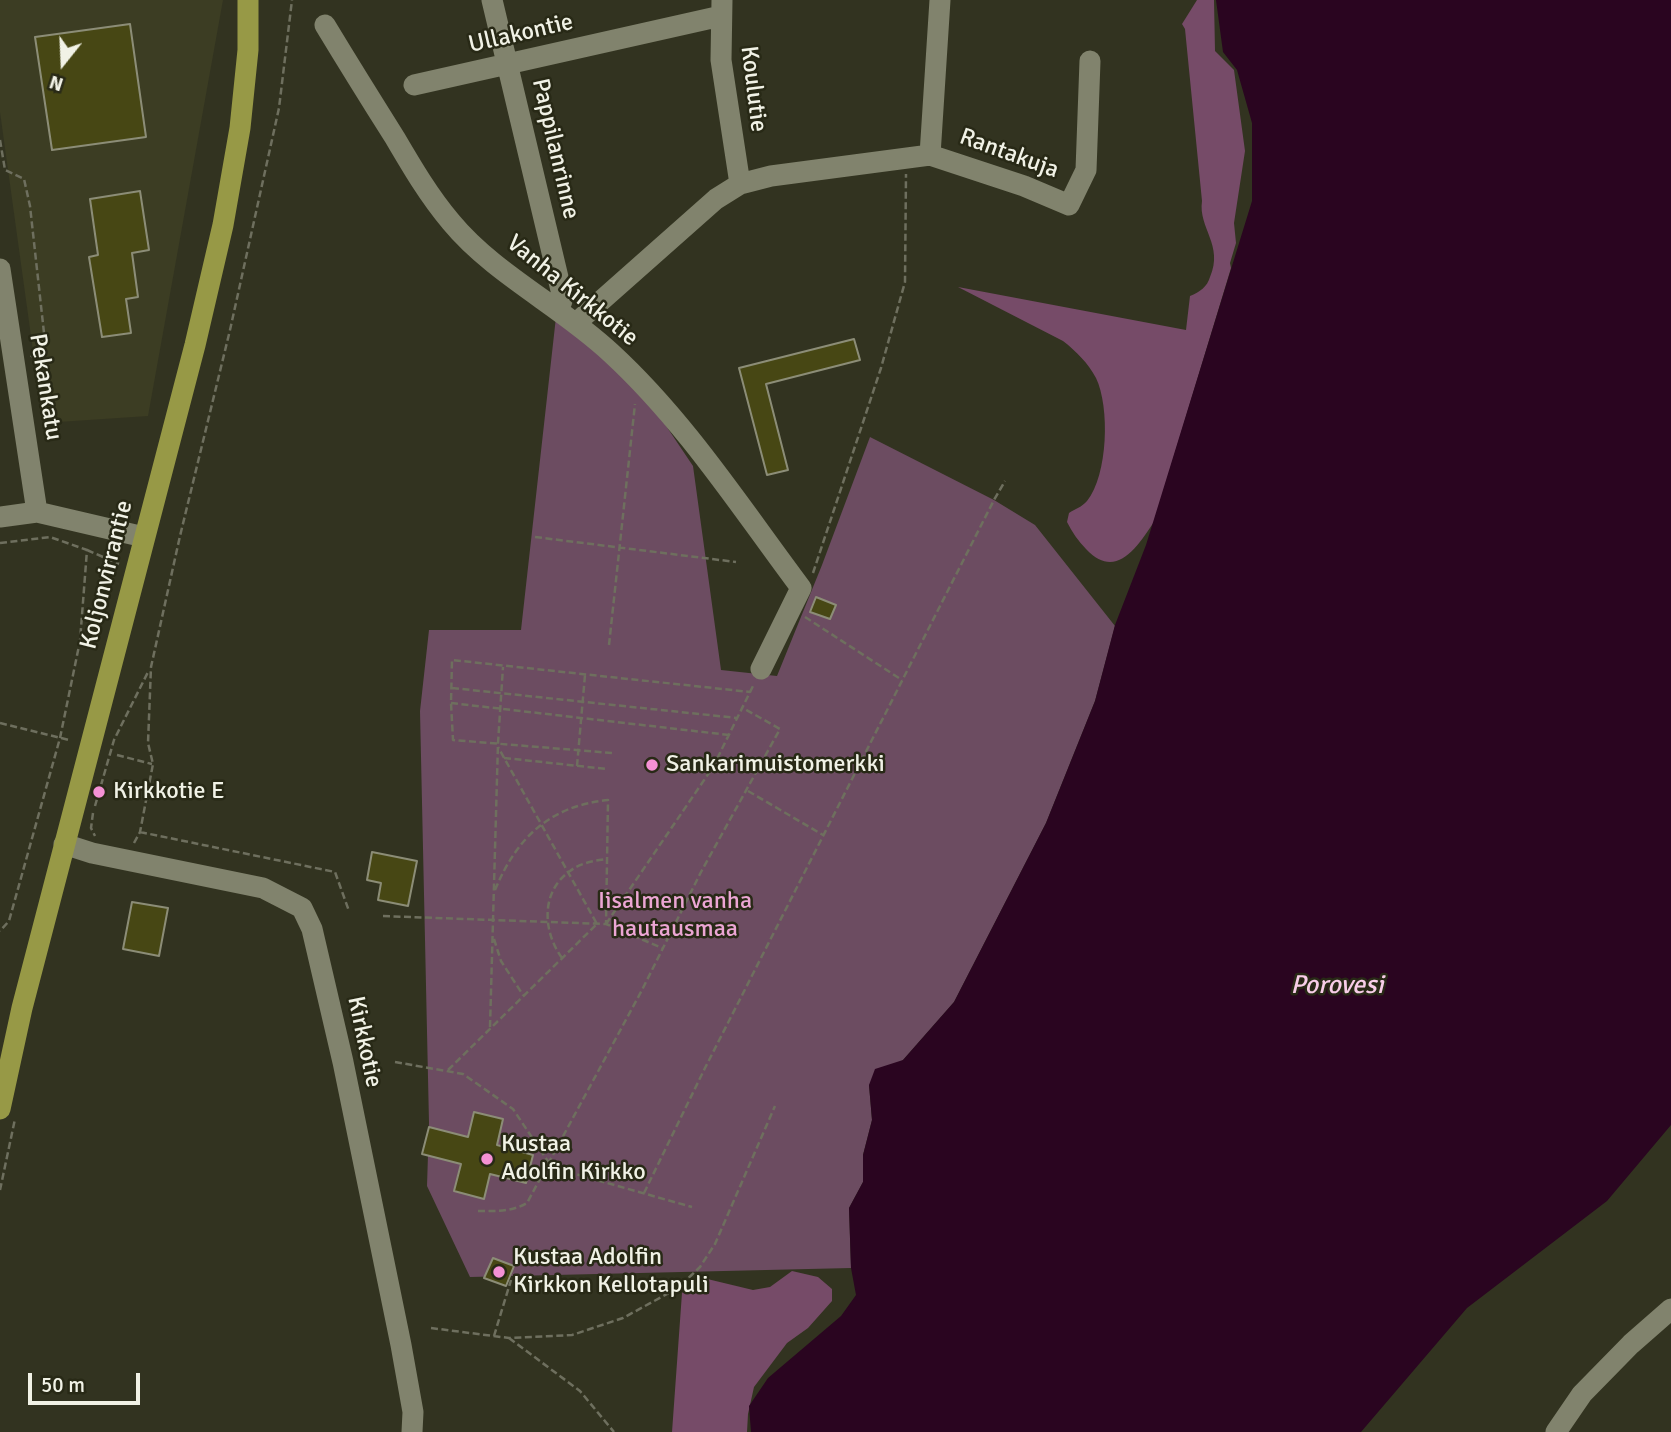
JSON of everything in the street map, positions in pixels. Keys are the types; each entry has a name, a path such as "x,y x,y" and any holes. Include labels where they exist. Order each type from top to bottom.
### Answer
{"main road":[{"name":"Koljonvirrantie","path":"0,1109 22,1008 195,345 223,225 240,128 248,50 248,0"},
{"name":"Koljonvirrantie","path":"248,50 257,23 259,0"}],"street":[{"name":"Pappilanrinne","path":"492,0 561,290 562,300 558,309"},
{"path":"576,323 716,199 740,184 771,176 930,155 940,0"},
{"name":"Ullakontie","path":"414,85 508,64 721,8"},
{"name":"Koulutie","path":"721,8 721,60 740,184"},
{"name":"Vanha Kirkkotie","path":"325,25 429,194 452,223 476,249 558,309 612,354 654,397 801,588"},
{"name":"Rantakuja","path":"930,155 1012,182 1069,205 1086,170 1090,61"},
{"name":"Pekankatu","path":"0,269 37,512"},
{"path":"0,517 37,512 144,537"},
{"path":"761,669 801,588"},
{"name":"Kirkkotie","path":"64,844 92,853 263,888 302,908 306,914 312,929 343,1062 401,1345 413,1412 412,1432"},
{"path":"1556,1432 1582,1394 1631,1344 1671,1310"}],"path":[{"path":"130,849 140,832 153,764 148,743 151,667 279,108 292,0"},
{"path":"0,140 5,170 24,179 30,206 44,333 41,346 29,359"},
{"path":"801,588 811,579 881,368 905,282 905,157"},
{"path":"609,645 636,398"},
{"path":"644,1193 823,835 1005,481"},
{"path":"0,543 50,537 136,572"},
{"path":"535,537 736,562"},
{"path":"0,931 9,921 60,738 80,641 87,550"},
{"path":"791,608 902,680"},
{"path":"612,753 453,740 452,660 750,692"},
{"path":"490,1027 498,745 503,666"},
{"path":"92,853 100,843 91,828 93,814 114,740 151,667"},
{"path":"606,924 713,767 761,669"},
{"path":"577,766 585,675"},
{"path":"451,688 737,718"},
{"path":"451,703 729,734"},
{"path":"478,1211 503,1211 519,1208 527,1203 701,872 780,729 743,708"},
{"path":"0,723 69,740"},
{"path":"498,745 597,924"},
{"path":"117,755 153,764"},
{"path":"504,758 607,769"},
{"path":"746,790 823,835"},
{"path":"494,893 519,846 541,824 578,805 608,800 606,924"},
{"path":"140,832 335,872 349,911"},
{"path":"562,958 551,940 547,922 550,898 555,887 568,872 588,863 607,859"},
{"path":"383,916 606,924 663,948"},
{"path":"448,1070 597,924"},
{"path":"493,932 501,961 523,995"},
{"path":"395,1062 463,1074 513,1109 548,1164 692,1207"},
{"path":"430,1328 509,1338 553,1337 595,1329 623,1318 678,1288 700,1268 715,1244 775,1106"},
{"path":"494,1336 511,1280"},
{"path":"509,1338 580,1391 614,1432"}],"shaded area":[{"path":"0,0 223,0 148,416 43,423 0,112"},
{"path":"1197,0 1214,0 1215,51 1234,70 1245,151 1234,223 1236,243 1231,268 1154,522 1125,557 1107,562 1086,549 1067,522 1069,513 1085,503 1094,489 1103,458 1105,423 1096,378 1073,349 1063,341 958,287 1186,330 1190,296 1207,284 1214,266 1213,246 1202,211 1185,29 1182,24"},
{"path":"792,1271 818,1277 832,1289 832,1301 808,1328 787,1343 754,1387 747,1432 672,1432 682,1293 699,1277 753,1290 770,1287"}],"green space":[{"name":"Iisalmen vanha hautausmaa","path":"556,317 644,393 693,466 721,670 777,676 870,437 994,500 1035,525 1115,626 1095,701 1046,823 954,1002 903,1060 869,1085 872,1120 863,1155 863,1182 849,1208 851,1268 470,1277 427,1186 429,1123 420,711 429,630 521,630"}],"water":[{"name":"Porovesi","path":"1216,0 1671,0 1671,1125 1607,1201 1467,1308 1361,1432 751,1432 749,1406 768,1378 841,1316 856,1295 851,1268 849,1208 863,1182 863,1155 872,1120 869,1085 875,1069 903,1060 954,1002 1046,823 1095,701 1115,625 1146,545 1252,201 1252,123 1237,70 1223,52"}],"building":[{"path":"130,24 146,137 52,150 35,37"},
{"path":"140,191 149,250 132,253 138,297 126,299 131,333 102,337 89,257 98,255 90,199"},
{"path":"854,339 860,360 766,384 788,470 767,475 739,368"},
{"path":"816,597 836,605 830,619 810,612"},
{"path":"372,852 417,861 408,906 378,900 381,883 367,880"},
{"path":"132,902 168,908 159,956 123,949"},
{"name":"Kustaa Adolfin Kirkko","path":"474,1112 503,1119 497,1145 533,1155 526,1183 490,1174 484,1199 454,1191 461,1164 422,1154 429,1127 468,1137"},
{"name":"Kustaa Adolfin Kirkkon Kellotapuli","path":"493,1258 514,1266 506,1286 484,1278"}],"place":[{"name":"Sankarimuistomerkki","path":"652,765"},
{"name":"Kirkkotie E","path":"99,792"},
{"name":"Kustaa Adolfin Kirkko","path":"487,1159"},
{"name":"Kustaa Adolfin Kirkkon Kellotapuli","path":"499,1272"}]}
